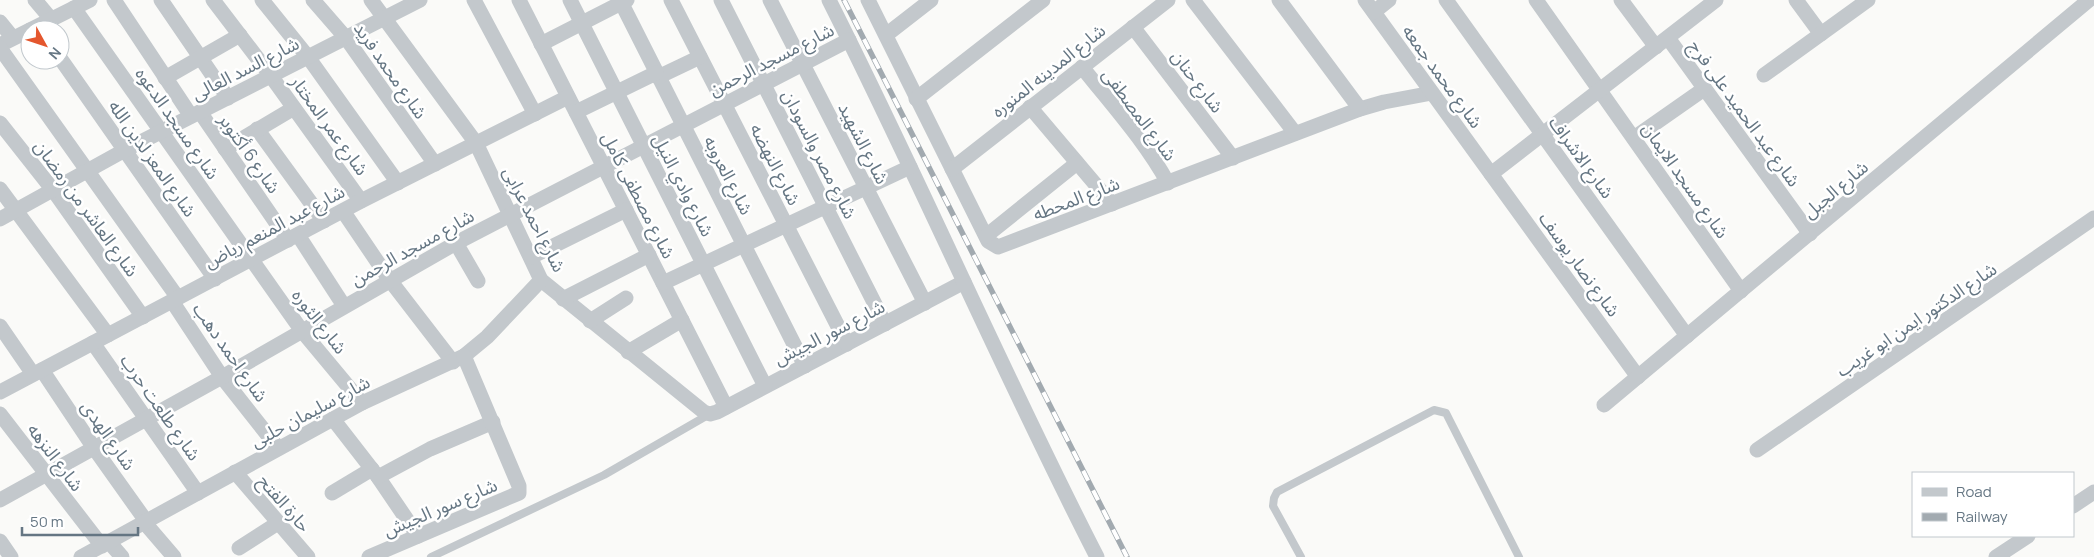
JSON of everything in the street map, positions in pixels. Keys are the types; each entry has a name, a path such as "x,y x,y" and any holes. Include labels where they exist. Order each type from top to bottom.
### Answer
{"street":[{"path":"35,0 51,20 83,3"},
{"name":"شارع 6 أكتوبر","path":"114,0 166,78 225,149 344,306"},
{"path":"161,0 228,98"},
{"name":"شارع عمر المختار","path":"213,0 271,76 361,201"},
{"path":"262,0 308,57 398,183"},
{"name":"شارع محمد فريد","path":"314,0 346,38 434,164"},
{"name":"شارع احمد عرابى","path":"371,0 476,143 512,214 541,280 628,352 704,412 710,414"},
{"name":"شارع السد العالى","path":"0,219 125,150 420,0"},
{"path":"474,0 535,114"},
{"name":"شارع مصطفى كامل","path":"519,0 726,407"},
{"name":"شارع وادي النيل","path":"570,0 765,386"},
{"name":"شارع النهضه","path":"671,0 847,344"},
{"name":"شارع مصر والسودان","path":"721,0 885,324"},
{"name":"شارع الشهيد","path":"770,0 925,303"},
{"path":"829,0 1015,391 1097,557"},
{"path":"868,0 986,236 1077,163"},
{"path":"886,35 931,0"},
{"path":"916,99 1043,0"},
{"name":"شارع المدينه المنوره","path":"952,169 1168,0"},
{"path":"1193,0 1296,133"},
{"path":"1279,0 1360,109"},
{"path":"1369,6 1389,0"},
{"name":"شارع الاشراف","path":"1446,0 1687,336"},
{"name":"شارع مسجد الايمان","path":"1536,0 1741,291"},
{"name":"شارع عبد الحميد على فرج","path":"1621,0 1704,88 1810,234"},
{"path":"1796,0 1821,34"},
{"path":"1764,75 1868,0"},
{"name":"شارع الجبل","path":"1604,405 2089,0"},
{"path":"541,44 623,1"},
{"name":"شارع العروبه","path":"623,1 657,75 805,366"},
{"path":"1491,174 1601,91 1712,1"},
{"name":"شارع مسجد الدعوه","path":"83,3 161,132 250,260"},
{"name":"شارع محمد جمعه","path":"1369,6 1491,174"},
{"path":"0,22 4,44 175,300"},
{"name":"شارع حنان","path":"1133,27 1233,158"},
{"path":"166,78 240,35"},
{"path":"4,44 20,36"},
{"name":"شارع مسجد الرحمن","path":"0,500 222,377 389,279 603,166 849,40"},
{"path":"576,112 616,92 700,57"},
{"name":"شارع المصطفى","path":"1082,67 1138,137 1168,183"},
{"name":"شارع المعز لدين الله","path":"68,70 215,279"},
{"path":"1634,138 1704,88"},
{"name":"شارع المحطه","path":"986,236 988,241 998,247 1360,109 1384,102 1432,93"},
{"name":"شارع عبد المنعم رياض","path":"0,392 361,201 568,97"},
{"path":"225,149 294,108"},
{"path":"1030,108 1112,204"},
{"name":"شارع العاشر من رمضان","path":"0,123 52,190 143,317"},
{"path":"257,130 324,221"},
{"path":"663,284 910,167"},
{"name":"شارع نصار يوسف","path":"1491,174 1638,377"},
{"path":"0,189 108,335"},
{"path":"531,257 626,210"},
{"path":"332,493 493,422 459,359 389,279 343,211"},
{"name":"شارع الدكتور ايمن ابو غريب","path":"1758,450 2094,218"},
{"path":"456,243 478,281"},
{"path":"563,299 649,256"},
{"name":"شارع الثوره","path":"250,260 302,331 362,403"},
{"name":"شارع سليمان حلبى","path":"81,557 362,403 459,359 488,337 541,280"},
{"name":"شارع سور الجيش","path":"710,414 964,282"},
{"path":"590,321 626,298"},
{"name":"شارع احمد دهب","path":"175,300 222,377 278,448"},
{"path":"628,352 682,320"},
{"name":"شارع الهدى","path":"0,326 38,372 145,522 174,557"},
{"name":"شارع طلعت حرب","path":"93,343 198,493"},
{"name":"شارع النزهه","path":"0,414 46,475 105,544 122,557"},
{"path":"333,419 375,473 418,536"},
{"name":"شارع سور الجيش","path":"369,557 519,493 519,486 493,422"},
{"name":"حارة الفتح","path":"235,472 308,557"},
{"path":"2074,505 2094,492"},
{"path":"239,548 278,524"},
{"path":"1996,557 2026,537"},
{"path":"0,541 11,557"}],"lane":[{"path":"1301,557 1273,506 1274,498 1278,492 1434,410 1446,413 1518,557"},
{"path":"431,557 604,475 710,414"}],"railway":[{"path":"844,0 1127,557"}]}
